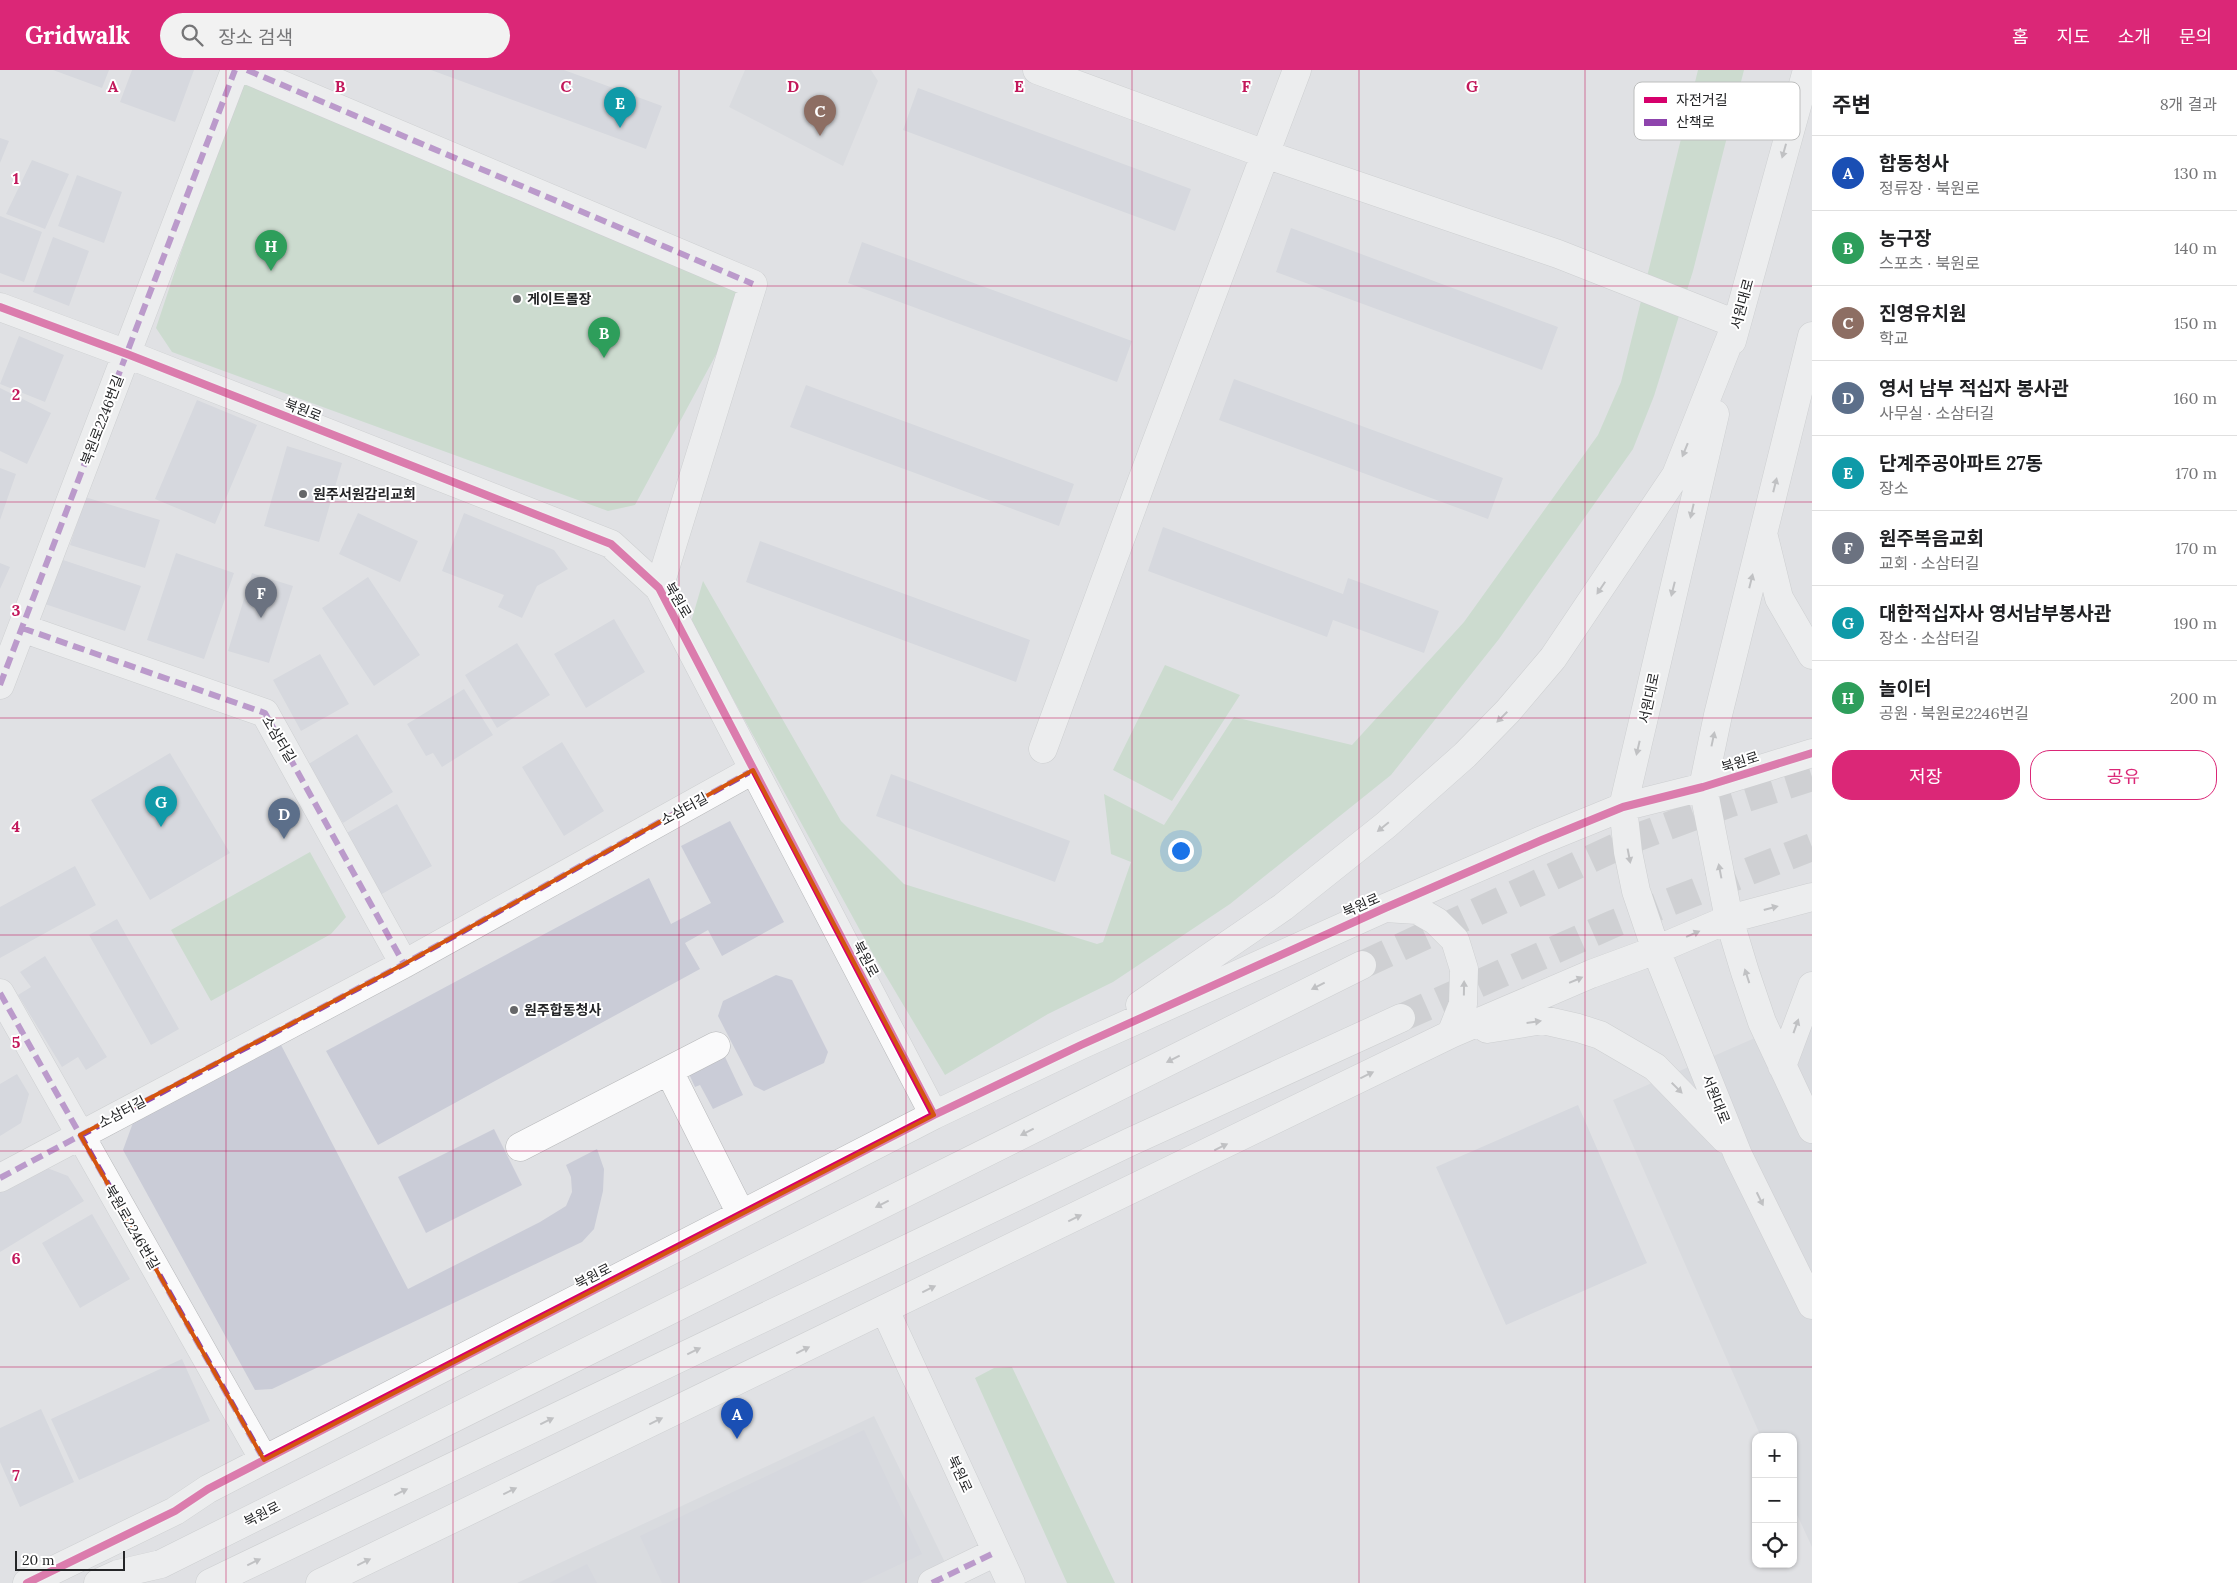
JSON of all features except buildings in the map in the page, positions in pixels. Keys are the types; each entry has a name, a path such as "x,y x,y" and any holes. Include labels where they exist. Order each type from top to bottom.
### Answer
{"street":[{"name":"북원로2246번길","path":"0,685 235,70"},
{"path":"247,70 752,284 659,588"},
{"path":"1037,70 1265,154 1558,254 1736,324 1676,475 1553,658 1508,711 1465,755 1386,825 1291,901 1081,1046"},
{"path":"1042,749 1297,70"},
{"name":"서원대로","path":"1800,95 1807,70"},
{"name":"서원대로","path":"1787,140 1736,324 1623,808 1628,852 1635,884 1656,950 1738,1155 1812,1305"},
{"name":"북원로","path":"0,307 127,354 611,544 659,588 934,1115"},
{"path":"1812,336 1718,715 1703,787 1729,919 1762,1022 1812,1129"},
{"path":"1763,532 1779,598 1812,655"},
{"name":"소삼터길","path":"22,628 265,712 404,964"},
{"name":"북원로","path":"175,1511 208,1489 741,1214 934,1115 1081,1046 1386,908 1542,840 1623,808 1703,787 1812,753"},
{"name":"소삼터길","path":"0,1178 404,964 753,770"},
{"path":"320,1583 1451,1034 1591,974 1656,950 1729,919 1812,897"},
{"path":"1386,908 1417,910 1436,921 1455,940 1464,969 1464,1004 1451,1034"},
{"name":"북원로","path":"108,1578 161,1564 1362,964"},
{"path":"1782,1066 1812,986"},
{"name":"북원로2246번길","path":"0,994 264,1460"},
{"path":"210,1583 1130,1142 1401,1018"},
{"path":"1451,1034 1543,1020 1600,1035 1655,1066 1708,1120 1738,1155"},
{"path":"520,1147 716,1046"},
{"path":"669,1070 741,1214"},
{"name":"북원로","path":"885,1310 1011,1583"},
{"path":"108,1578 175,1511"},
{"path":"27,1583 175,1511"},
{"path":"932,1583 996,1552"}],"highlighted area":[{"path":"753,770 934,1115 264,1460 80,1135 404,964"}],"shaded area":[{"path":"745,70 871,70 878,81 843,166 729,107"},
{"path":"1812,1013 1812,1547 1797,1515 1797,1433 1759,1433 1613,1100"},
{"path":"874,1416 955,1583 517,1583"}],"green space":[{"path":"242,70 754,284 635,505 608,511 172,352 156,328"},
{"path":"1698,70 1744,70 1741,82 1695,82"},
{"path":"1681,140 1726,140 1693,271 1654,396 1633,449 1499,639 1391,775 1230,904 1113,982 1048,1014 945,1075 873,954 691,622 703,581 841,821 904,884 1097,944 1103,942 1131,862 1111,854 1104,794 1164,825 1234,717 1352,745 1464,622 1598,435 1621,382"},
{"path":"1165,665 1240,695 1172,801 1113,770"},
{"path":"310,852 346,917 331,934 211,1001 171,930"},
{"path":"1012,1367 1115,1583 1067,1583 975,1378 994,1368"}],"tunnel":[{"path":"1362,965 1638,837 1728,804 1812,777"},
{"path":"1401,1018 1613,924 1812,847"}],"marked path":[{"path":"0,685 235,70"},
{"path":"247,70 753,284"},
{"path":"22,628 265,713 404,964"},
{"path":"0,1178 404,964 753,770"},
{"path":"0,993 264,1460"},
{"path":"932,1583 996,1552"}],"cycle path":[{"path":"0,307 127,354 611,544 659,588 934,1115"},
{"path":"27,1583 175,1511 208,1489 934,1115 1081,1045 1385,908 1623,807 1703,787 1812,753"}],"place":[{"name":"단계주공아파트 27동","path":"620,128"},
{"name":"진영유치원","path":"820,136"},
{"name":"놀이터","path":"271,271"},
{"name":"게이트볼장","path":"517,299"},
{"name":"농구장","path":"604,358"},
{"name":"원주서원감리교회","path":"303,494"},
{"name":"원주복음교회","path":"261,618"},
{"name":"대한적십자사 영서남부봉사관","path":"161,827"},
{"name":"영서 남부 적십자 봉사관","path":"284,839"},
{"name":"원주합동청사","path":"514,1010"},
{"name":"합동청사","path":"737,1439"}]}
